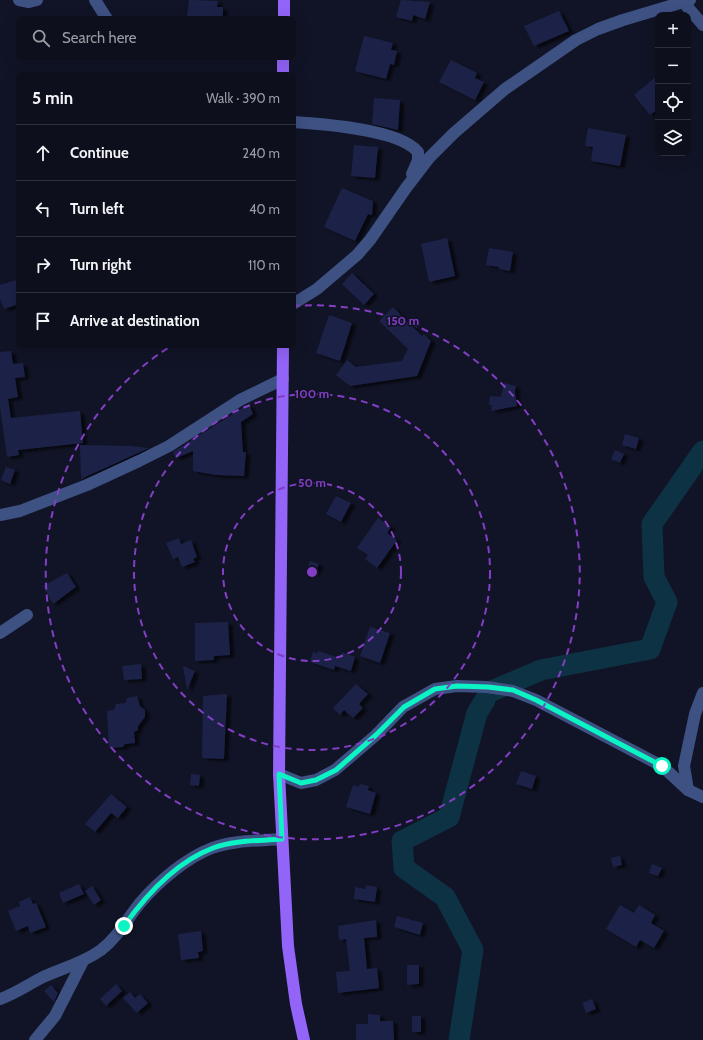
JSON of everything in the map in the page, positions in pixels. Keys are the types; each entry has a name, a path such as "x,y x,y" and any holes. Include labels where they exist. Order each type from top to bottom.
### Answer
{"main road":[{"path":"284,0 284,16"},
{"path":"283,72 284,60"},
{"path":"283,348 279,774 288,946 296,1004 304,1040"}],"street":[{"path":"19,0 29,2 37,0"},
{"path":"95,0 105,16"},
{"path":"296,302 317,289 357,255 370,240 429,158 476,113 505,89 576,40 623,20 687,2 703,26"},
{"path":"296,122 320,123 393,136 413,146 418,152 418,160 406,188"},
{"path":"0,515 20,511 87,485 139,461 169,446 240,400 283,379"},
{"path":"0,633 27,615"},
{"path":"279,774 301,783 316,780 336,770 376,735 404,707 435,689 457,686 488,687 513,690 536,700 662,766 688,790 703,797"},
{"path":"688,790 684,766 695,714 703,693"},
{"path":"0,999 44,977 83,961 114,938 140,903 165,879 195,856 214,848 238,843 282,839"},
{"path":"35,1040 55,1016 83,961"}],"building":[{"path":"189,0 218,1 217,7 223,7 223,16 187,16"},
{"path":"401,0 430,2 425,19 413,15 412,21 396,17"},
{"path":"559,11 569,31 534,46 524,26"},
{"path":"364,36 393,43 391,50 397,51 394,65 390,64 386,79 355,71"},
{"path":"451,60 477,73 475,78 484,82 475,100 439,82"},
{"path":"655,78 655,111 650,115 634,95"},
{"path":"374,98 400,100 398,130 372,124"},
{"path":"588,128 626,135 620,166 591,161 593,147 585,146"},
{"path":"354,145 378,147 375,178 351,176"},
{"path":"342,188 373,201 372,215 368,214 355,241 324,227"},
{"path":"447,238 455,276 429,282 421,244"},
{"path":"489,248 513,252 510,271 499,269 499,267 486,265"},
{"path":"352,273 374,294 364,305 342,284"},
{"path":"16,280 16,305 4,309 0,299 0,285"},
{"path":"393,307 422,336 424,334 431,341 417,376 350,386 336,375 347,360 356,367 402,361 408,349 379,321"},
{"path":"329,315 352,323 340,361 316,353"},
{"path":"11,351 13,364 23,363 25,377 15,378 18,397 8,399 11,418 80,411 83,443 18,450 19,455 7,457 0,407 0,352"},
{"path":"504,383 516,386 515,392 517,406 491,411 492,405 489,405 490,396 501,397"},
{"path":"249,404 253,414 241,422 243,452 246,452 244,476 216,475 193,471 193,451 176,458 173,452"},
{"path":"625,434 639,438 636,449 622,445"},
{"path":"80,445 130,446 149,448 81,479"},
{"path":"615,450 624,454 620,463 611,459"},
{"path":"6,467 15,470 10,484 1,480"},
{"path":"336,496 351,503 341,522 326,514"},
{"path":"378,518 391,527 387,533 397,540 377,568 365,559 368,555 357,548"},
{"path":"179,538 181,544 191,540 197,557 193,559 195,562 182,567 178,557 173,559 166,543"},
{"path":"310,561 319,564 315,574 306,572"},
{"path":"67,573 76,587 53,604 43,586"},
{"path":"228,622 230,655 214,656 214,660 195,661 195,623"},
{"path":"370,627 390,633 380,663 360,656"},
{"path":"318,651 340,658 342,652 355,657 351,671 335,666 334,670 310,662 313,652 317,653"},
{"path":"141,664 142,679 124,680 122,666"},
{"path":"183,666 195,671 187,690"},
{"path":"356,684 368,694 359,704 363,708 353,718 344,710 340,715 333,708"},
{"path":"227,694 224,759 202,758 203,696"},
{"path":"137,696 140,706 145,710 145,717 138,726 138,730 134,732 135,743 125,744 123,747 109,748 107,711 114,710 116,704 126,703 127,698"},
{"path":"521,771 536,776 532,789 516,784"},
{"path":"191,774 200,775 199,786 190,785"},
{"path":"360,784 369,786 368,790 376,793 370,814 346,807 353,785 359,787"},
{"path":"111,794 127,807 118,818 111,813 95,832 85,824"},
{"path":"620,856 622,865 613,867 611,858"},
{"path":"652,864 662,868 658,876 649,873"},
{"path":"79,884 84,894 63,903 59,893"},
{"path":"366,885 377,887 375,902 354,899 355,887 365,889"},
{"path":"92,886 101,900 94,905 85,891"},
{"path":"30,897 33,904 36,903 46,927 30,933 28,926 16,931 8,911 20,906 19,902"},
{"path":"620,905 634,913 639,905 655,915 651,923 664,931 654,948 640,940 636,947 606,929"},
{"path":"397,916 423,923 420,935 394,927"},
{"path":"376,920 377,937 364,938 367,969 377,968 379,988 338,993 336,972 350,971 346,939 339,940 338,926"},
{"path":"201,931 203,951 198,952 199,958 181,960 178,934"},
{"path":"407,965 419,965 419,984 407,985"},
{"path":"116,984 122,991 106,1006 100,999"},
{"path":"51,985 58,993 54,1002 44,991"},
{"path":"130,992 135,998 140,994 148,1003 137,1013 123,998"},
{"path":"592,999 596,1009 586,1013 582,1003"},
{"path":"368,1014 380,1015 380,1021 393,1021 394,1040 356,1040 356,1024 368,1024"},
{"path":"412,1016 421,1016 421,1032 412,1032"}],"waterway":[{"path":"492,691 541,670 650,649 667,602 654,577 652,524 703,451"},
{"path":"459,1040 473,950 445,897 404,868 402,841 449,817 477,713 485,700"}],"route":[{"path":"124,926 140,903 165,879 195,856 214,848 238,843 282,839 279,774 301,783 316,780 336,770 376,735 404,707 435,689 457,686 488,687 513,690 536,700 662,766"}]}
